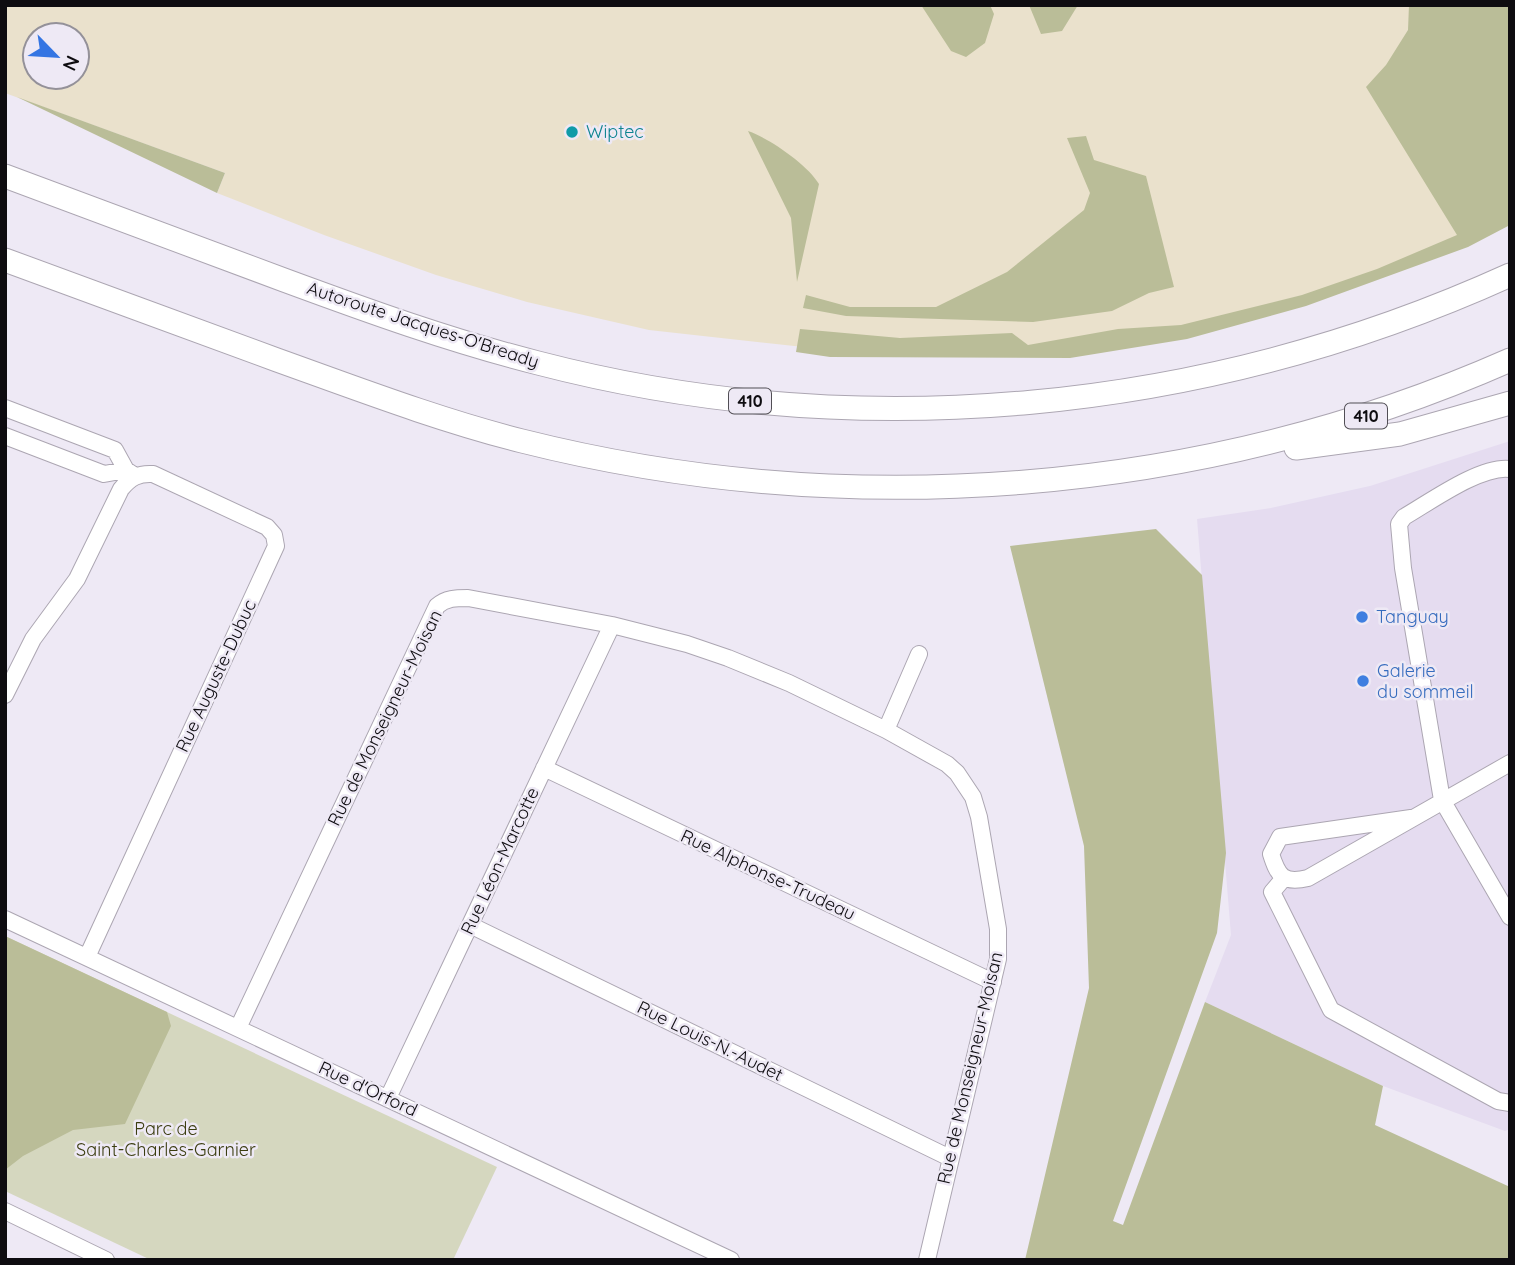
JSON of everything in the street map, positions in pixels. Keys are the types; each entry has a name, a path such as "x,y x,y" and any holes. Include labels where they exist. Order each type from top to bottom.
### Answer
{"highway":[{"name":"Autoroute Jacques-O'Bready","path":"5,176 340,300 483,348 579,373 647,387 817,407 896,409 997,406 1085,397 1193,379 1357,336 1431,309 1510,275"},
{"name":"410","path":"5,260 429,414 551,448 657,469 794,484 919,486 1078,476 1216,455 1363,417 1510,360"},
{"path":"1216,455 1326,445 1386,436 1442,424 1510,403"}],"street":[{"path":"5,408 115,450 131,473"},
{"path":"5,436 104,474 131,473"},
{"path":"1510,469 1485,471 1404,517 1399,524 1403,568 1441,800 1510,917"},
{"path":"5,695 33,639 78,579 131,473"},
{"name":"Rue Auguste-Dubuc","path":"87,957 276,546 274,535 267,527 153,474 131,473"},
{"name":"Rue de Monseigneur-Moisan","path":"238,1028 437,606 443,601 468,598 612,625 687,644 740,663 886,730 947,764 957,773 973,797 979,817 998,929 998,959 926,1260"},
{"name":"Rue Léon-Marcotte","path":"387,1098 612,625"},
{"path":"886,730 919,654"},
{"path":"1410,818 1280,837 1271,854 1276,871 1284,878 1296,881 1308,878 1510,763"},
{"name":"Rue Alphonse-Trudeau","path":"544,768 993,982"},
{"path":"1284,878 1272,892 1331,1010 1499,1101 1510,1103"},
{"name":"Rue d'Orford","path":"5,919 731,1260"},
{"name":"Rue Louis-N.-Audet","path":"470,925 950,1158"},
{"path":"5,1211 106,1260"}],"shaded area":[{"path":"5,5 1510,5 1510,218 1261,317 1029,351 831,350 649,330 527,302 436,275 324,235 217,193 225,173 5,93"},
{"path":"1510,441 1510,1129 1505,1131 1383,1086 1205,1002 1231,935 1197,519 1271,508 1370,486"}],"green space":[{"path":"921,5 990,5 994,14 985,43 966,57 951,51"},
{"path":"1029,5 1078,5 1062,31 1041,34"},
{"path":"1409,5 1510,5 1510,225 1468,247 1306,306 1187,339 1070,358 830,357 796,352 800,329 900,338 1012,333 1028,345 1118,329 1181,325 1302,295 1377,269 1457,235 1366,87 1386,65 1408,30"},
{"path":"17,97 225,173 217,193"},
{"path":"748,131 787,153 819,184 797,282 791,218"},
{"path":"1086,136 1094,160 1146,176 1174,287 1149,293 1112,311 1033,322 846,316 803,308 806,295 850,307 936,307 1007,272 1084,210 1090,193 1067,138"},
{"path":"1156,529 1202,575 1226,853 1217,933 1113,1221 1123,1225 1205,1002 1383,1086 1375,1125 1510,1187 1510,1260 1025,1260 1089,988 1084,846 1010,546"},
{"name":"Parc de Saint-Charles-Garnier","path":"5,936 497,1167 453,1260 151,1260 5,1191"},
{"path":"5,936 167,1012 171,1026 125,1124 73,1130 23,1156 5,1170"}],"place":[{"name":"Wiptec","path":"572,132"},
{"name":"Tanguay","path":"1362,617"},
{"name":"Galerie du sommeil","path":"1363,681"}]}
